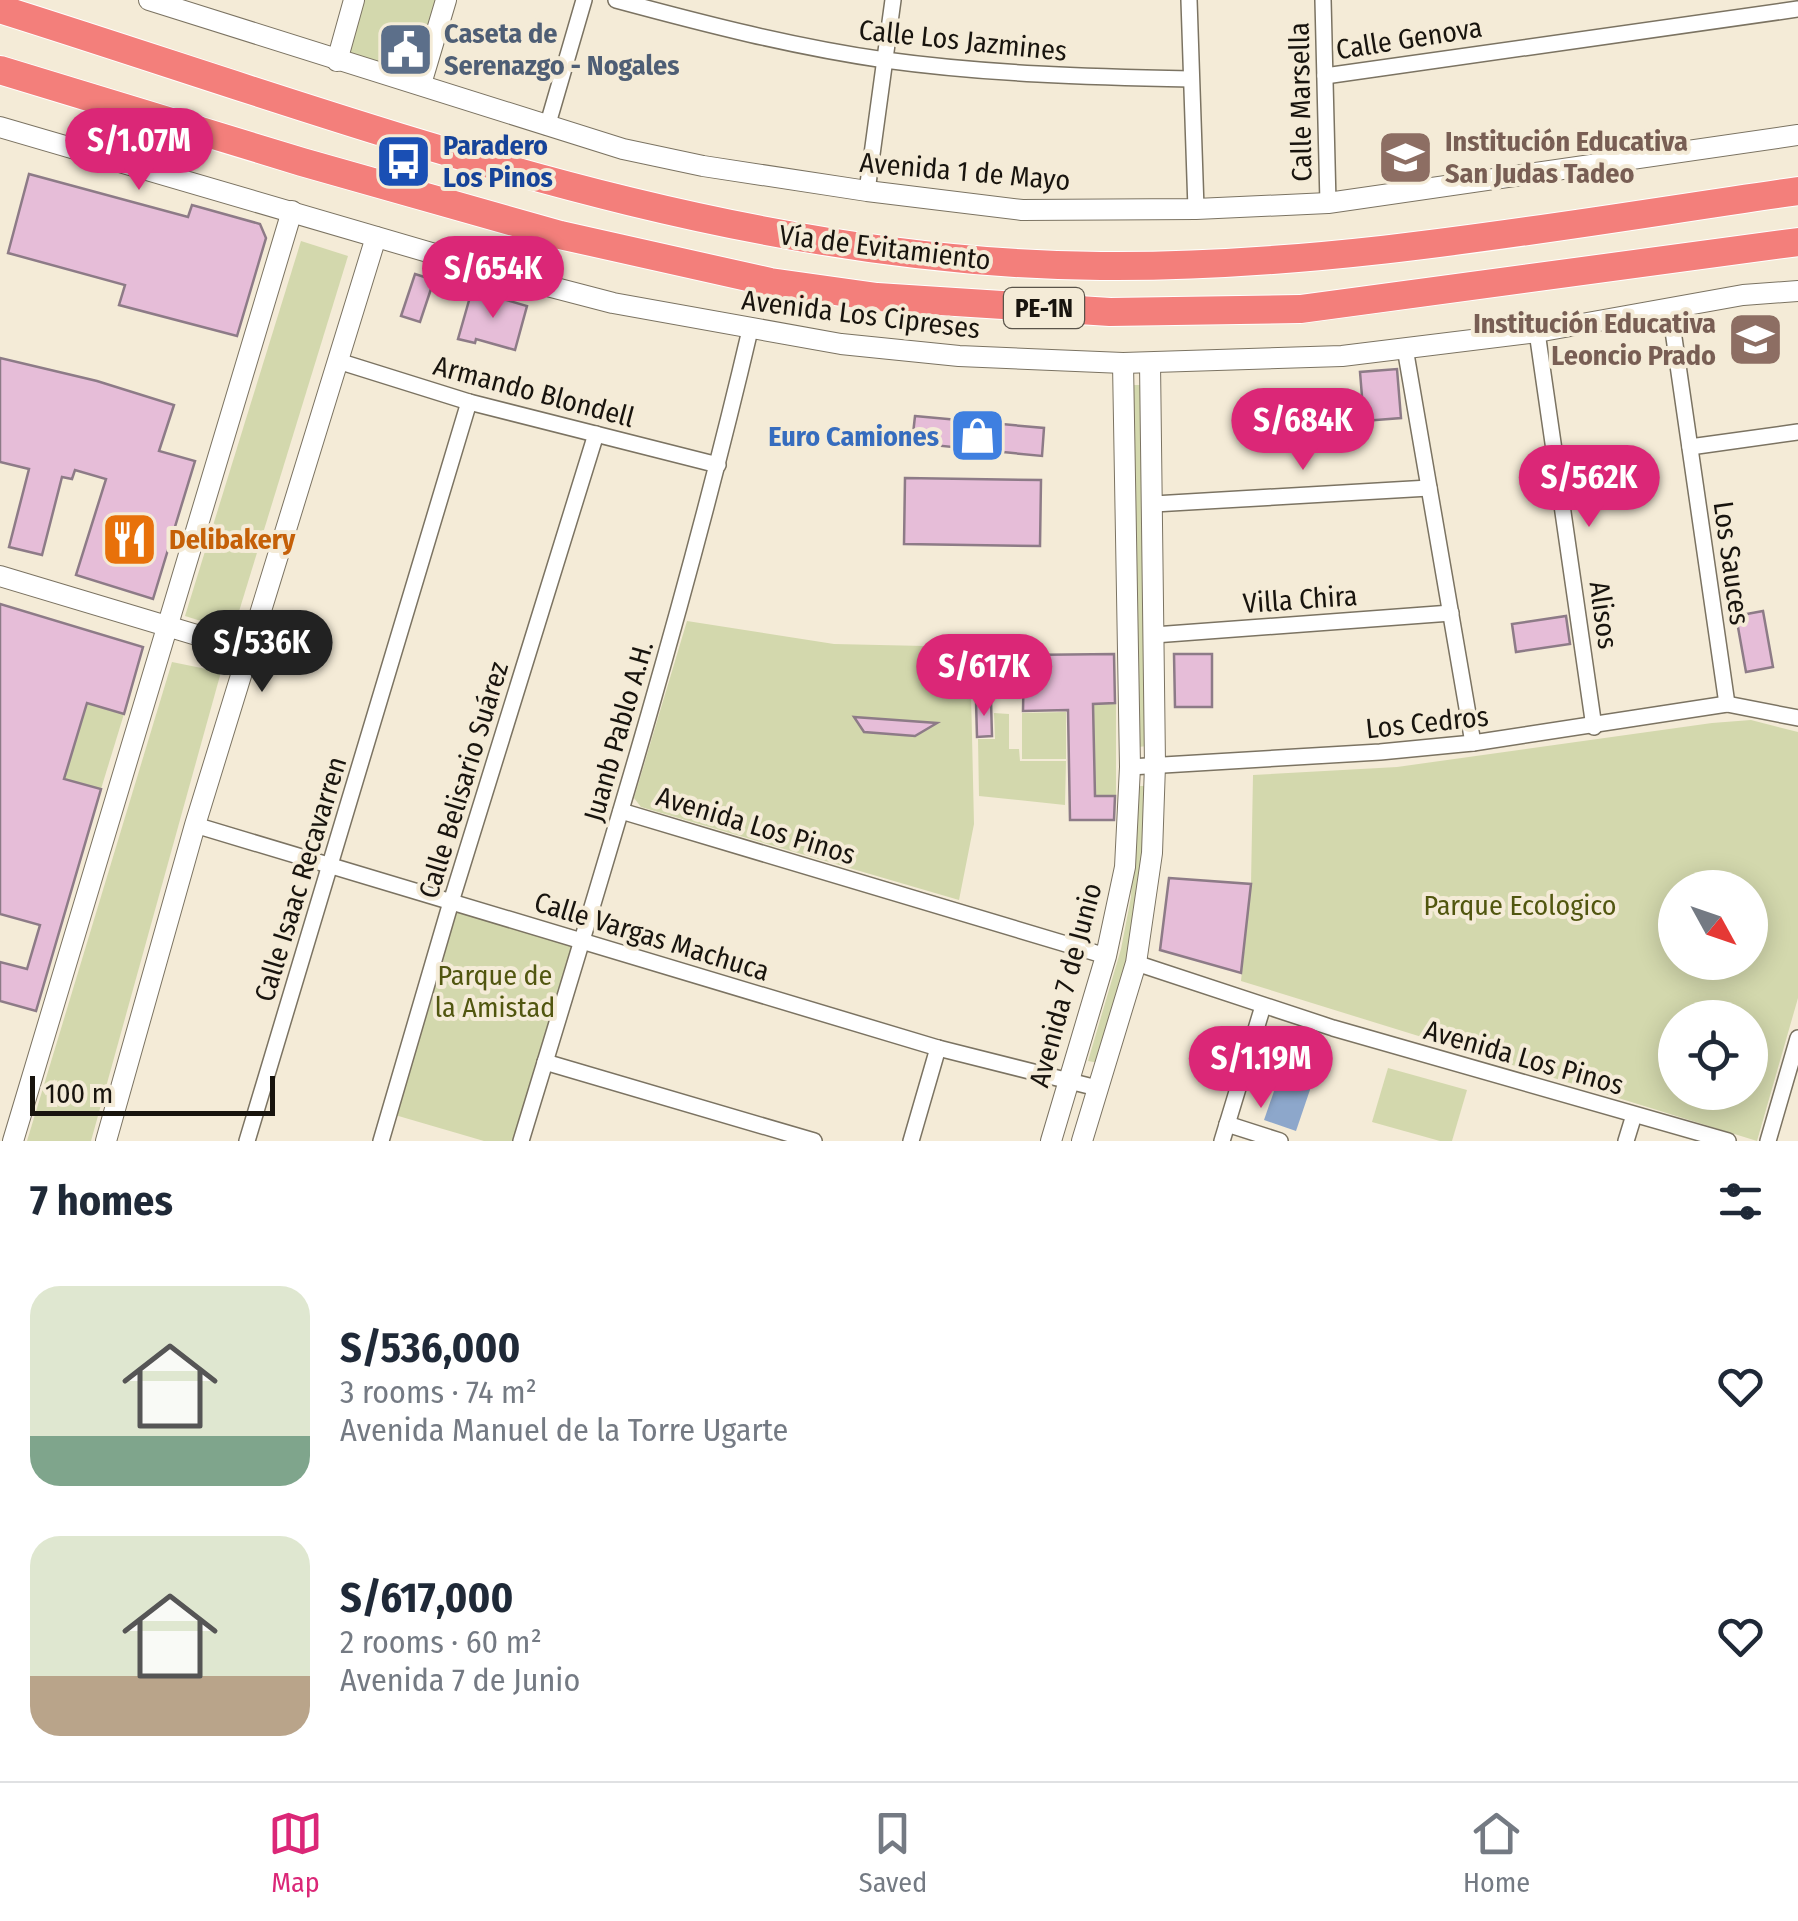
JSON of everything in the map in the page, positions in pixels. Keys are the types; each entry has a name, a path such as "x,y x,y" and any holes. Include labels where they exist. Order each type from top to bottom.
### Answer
{"highway":[{"name":"Vía de Evitamiento","path":"0,9 574,189 784,236 965,260 1100,266 1262,263 1798,191"},
{"name":"Vía de Evitamiento","path":"0,70 560,235 770,282 877,297 1110,312 1300,309 1798,242"}],"street":[{"name":"Avenida 1 de Mayo","path":"148,0 623,149 703,166 1022,210 1328,204 1798,135"},
{"path":"337,61 354,0"},
{"path":"420,84 446,0"},
{"path":"547,127 584,0"},
{"name":"Calle Los Jazmines","path":"616,0 734,32 884,60 1037,76 1191,80"},
{"path":"868,191 892,0"},
{"path":"1189,0 1196,208"},
{"name":"Calle Marsella","path":"1323,0 1328,204"},
{"name":"Calle Genova","path":"1324,76 1798,9"},
{"name":"Avenida Los Cipreses","path":"0,127 612,303 841,344 958,356 1123,363 1265,360 1537,332 1743,296 1798,291"},
{"path":"13,1141 292,211"},
{"path":"106,1141 196,825 376,237"},
{"name":"Los Sauces","path":"1670,310 1727,704"},
{"name":"Juanb Pablo A.H.","path":"521,1141 622,811 718,465 750,330"},
{"name":"Alisos","path":"1537,332 1594,726"},
{"path":"1405,348 1473,743"},
{"name":"Armando Blondell","path":"338,362 469,402 718,465"},
{"name":"Avenida 7 de Junio","path":"1051,1141 1106,956 1125,868 1130,767 1123,363"},
{"name":"Avenida 7 de Junio","path":"1082,1141 1136,963 1151,866 1155,765 1150,363"},
{"name":"Calle Isaac Recavarren","path":"247,1141 469,402"},
{"path":"1690,447 1798,432"},
{"name":"Calle Belisario Suárez","path":"380,1141 596,434"},
{"path":"1154,504 1429,488"},
{"path":"0,576 250,650"},
{"name":"Villa Chira","path":"1154,635 1451,613"},
{"path":"1727,704 1798,718"},
{"name":"Los Cedros","path":"1130,767 1363,754 1473,743 1727,704"},
{"name":"Avenida Los Pinos","path":"622,811 1106,956"},
{"name":"Calle Vargas Machuca","path":"196,825 938,1048 1097,1088"},
{"name":"Avenida Los Pinos","path":"1136,963 1263,1006 1728,1141"},
{"path":"1222,1141 1263,1006"},
{"path":"1768,1141 1798,1038"},
{"path":"911,1141 938,1048"},
{"path":"544,1062 814,1141"},
{"path":"1626,1141 1634,1114"},
{"path":"1227,1124 1280,1141"}],"green space":[{"path":"365,0 440,0 417,76 349,54"},
{"path":"301,241 348,256 233,631 185,616"},
{"path":"1128,385 1143,385 1149,746 1137,747"},
{"path":"687,621 834,644 970,647 974,824 959,900 641,807 634,798"},
{"path":"172,662 221,672 91,1141 27,1141"},
{"path":"87,703 124,714 101,789 64,779"},
{"path":"1116,703 1116,796 1095,796 1093,704"},
{"path":"1066,712 1066,759 1022,759 1022,713"},
{"path":"994,713 1009,714 1009,749 1019,749 1020,761 1066,761 1065,805 979,796 978,739 995,739"},
{"name":"Parque Ecologico","path":"1751,720 1798,732 1798,998 1768,1103 1768,1000 1658,1000 1658,1110 1766,1110 1757,1141 1241,981 1251,884 1253,775 1397,767 1712,723"},
{"path":"1137,786 1148,786 1147,817 1131,951 1099,1063 1088,1061 1121,949 1131,897"},
{"name":"Parque de la Amistad","path":"453,907 571,942 515,1141 484,1141 395,1115"},
{"path":"1388,1068 1467,1090 1452,1141 1372,1122"}],"water":[{"path":"1283,1065 1315,1075 1296,1131 1264,1120"}],"building":[{"name":"Institución Educativa San Judas Tadeo","path":"1420,137 1426,171 1392,177 1387,144"},
{"path":"29,174 188,217 192,205 260,224 266,238 237,336 119,305 125,285 8,253"},
{"path":"415,274 434,280 420,322 401,316"},
{"path":"472,290 527,306 515,350 476,339 475,343 458,339"},
{"name":"Institución Educativa Leoncio Prado","path":"1761,320 1766,356 1748,358 1743,322"},
{"path":"0,358 97,381 174,405 159,451 195,461 153,599 76,575 106,479 75,470 72,479 62,477 42,555 9,547 29,469 0,462"},
{"path":"1397,369 1401,418 1364,421 1360,372"},
{"name":"Euro Camiones","path":"915,416 1044,428 1042,456 912,443"},
{"path":"905,478 1041,480 1040,546 904,544"},
{"path":"0,604 143,647 124,714 87,703 64,779 101,789 36,1011 0,1001 0,962 27,969 40,925 0,914"},
{"path":"1763,611 1773,667 1746,672 1736,616"},
{"path":"1566,616 1570,644 1516,652 1512,624"},
{"path":"1114,654 1115,703 1093,704 1095,796 1115,796 1114,820 1070,820 1068,710 1023,711 1024,655"},
{"path":"1174,654 1212,654 1212,707 1175,707"},
{"path":"976,701 991,701 992,736 977,737"},
{"path":"854,717 937,723 915,736 864,732"},
{"path":"1169,878 1251,884 1241,973 1160,950"}],"place":[{"name":"Caseta de Serenazgo - Nogales","path":"405,49"},
{"name":"Institución Educativa San Judas Tadeo","path":"1406,157"},
{"name":"Paradero Los Pinos","path":"404,161"},
{"name":"Institución Educativa Leoncio Prado","path":"1755,339"},
{"name":"Euro Camiones","path":"978,436"},
{"name":"Delibakery","path":"130,539"}]}
